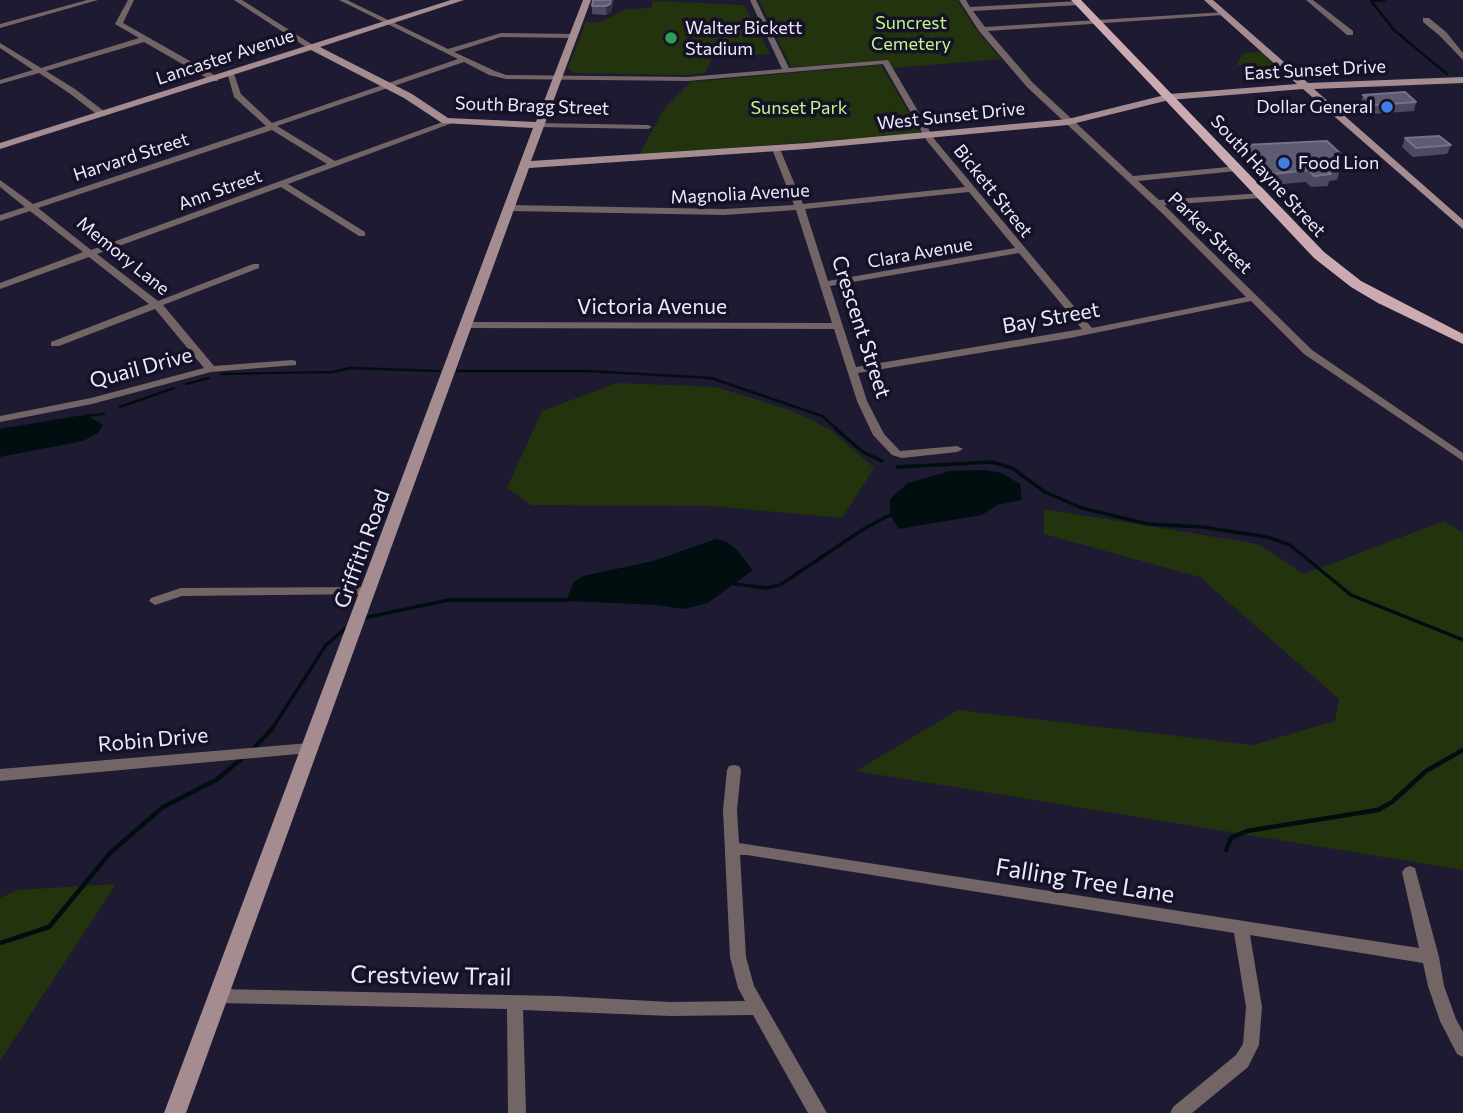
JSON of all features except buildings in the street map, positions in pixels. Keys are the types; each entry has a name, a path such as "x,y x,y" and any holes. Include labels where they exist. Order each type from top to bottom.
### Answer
{"main road":[{"name":"South Hayne Street","path":"1077,2 1309,246 1356,284 1413,317 1463,340"}],"street":[{"path":"0,26 95,0"},
{"path":"131,0 119,24 215,79"},
{"name":"South Bragg Street","path":"237,0 312,47 451,122 648,127"},
{"path":"342,0 498,75 688,79 885,62"},
{"name":"Lancaster Avenue","path":"0,146 460,0"},
{"name":"Griffith Road","path":"175,1113 524,164 587,0"},
{"path":"753,0 786,69"},
{"name":"Parker Street","path":"962,0 982,29 1030,85 1157,203 1308,352 1463,458"},
{"path":"1208,0 1463,226"},
{"path":"1310,0 1350,33"},
{"path":"967,9 1077,2"},
{"path":"982,29 1223,13"},
{"path":"1426,20 1443,34 1463,58"},
{"path":"449,51 501,35 574,36"},
{"path":"0,82 145,39"},
{"path":"0,45 102,114"},
{"name":"Harvard Street","path":"0,218 466,59"},
{"name":"Bickett Street","path":"885,62 928,136 1089,331"},
{"path":"230,74 237,95 272,127 335,165"},
{"name":"East Sunset Drive","path":"1169,97 1307,86 1463,80"},
{"name":"West Sunset Drive","path":"524,164 776,149 1068,122 1169,97"},
{"name":"Ann Street","path":"0,286 451,122"},
{"name":"Crescent Street","path":"776,149 800,208 868,418 896,453 917,455 957,449"},
{"path":"1130,179 1236,168"},
{"name":"Memory Lane","path":"0,183 157,304 211,369"},
{"path":"282,184 362,234"},
{"name":"Magnolia Avenue","path":"509,208 668,213 800,208 971,188"},
{"path":"1157,203 1261,195"},
{"name":"Clara Avenue","path":"825,284 1020,250"},
{"path":"55,344 256,266"},
{"name":"Bay Street","path":"853,371 1089,331 1254,298"},
{"name":"Victoria Avenue","path":"466,325 838,326"},
{"name":"Quail Drive","path":"0,419 92,401 211,369 292,363"},
{"path":"155,601 181,592 368,591"},
{"name":"Robin Drive","path":"0,775 309,748"},
{"path":"734,770 730,810 738,957 747,988 757,1008 818,1113"},
{"name":"Falling Tree Lane","path":"733,849 747,849 1430,957"},
{"path":"1410,872 1448,1021 1463,1049"},
{"path":"1179,1113 1242,1061 1251,1045 1254,1007 1241,928"},
{"name":"Crestview Trail","path":"218,996 757,1008"},
{"path":"515,1002 517,1113"}],"green space":[{"name":"Suncrest Cemetery","path":"759,0 957,0 974,27 1001,59 893,68 888,60 791,67"},
{"name":"Walter Bickett Stadium","path":"653,1 744,5 770,54 712,58 705,73 687,75 573,73 568,68 586,22 601,22 626,9 651,8"},
{"path":"1262,52 1277,67 1236,65 1244,53"},
{"name":"Sunset Park","path":"881,65 920,132 639,155 664,109 691,82"},
{"path":"617,383 716,387 790,410 828,428 874,468 842,518 712,506 532,505 507,488 542,411"},
{"path":"1044,509 1258,544 1304,574 1444,521 1463,533 1463,870 856,771 958,710 1253,745 1335,721 1339,699 1200,577 1044,534"},
{"path":"116,884 0,1061 0,898 18,890"}],"shaded area":[{"path":"88,416 103,425 98,433 83,441 0,457 0,429"},
{"path":"984,470 1002,473 1020,484 1022,500 997,505 982,515 899,529 890,515 890,499 908,483 950,471"},
{"path":"716,539 725,541 737,550 753,570 708,603 684,609 566,601 574,582 583,576 653,561"}],"waterway":[{"path":"1385,0 1371,1 1394,30 1447,74"},
{"path":"221,374 333,372 350,368 439,371"},
{"path":"457,371 588,371 711,378 822,416 837,429"},
{"path":"186,384 209,378"},
{"path":"120,407 174,388"},
{"path":"84,416 104,414"},
{"path":"835,428 863,452 882,461"},
{"path":"897,467 992,462 1012,468 1045,492 1082,508 1148,524 1202,527 1267,537 1290,545 1351,595 1463,640"},
{"path":"735,584 766,588 780,585 865,528 890,515"},
{"path":"363,618 449,600 569,600"},
{"path":"270,732 326,645 347,627"},
{"path":"252,750 271,730"},
{"path":"1226,850 1231,838 1247,831 1378,810 1392,802 1426,771 1463,750"},
{"path":"0,943 49,927 110,853 163,807 216,780 244,757"}],"place":[{"name":"Walter Bickett Stadium","path":"671,38"},
{"name":"Dollar General","path":"1387,107"},
{"name":"Food Lion","path":"1284,163"}]}
